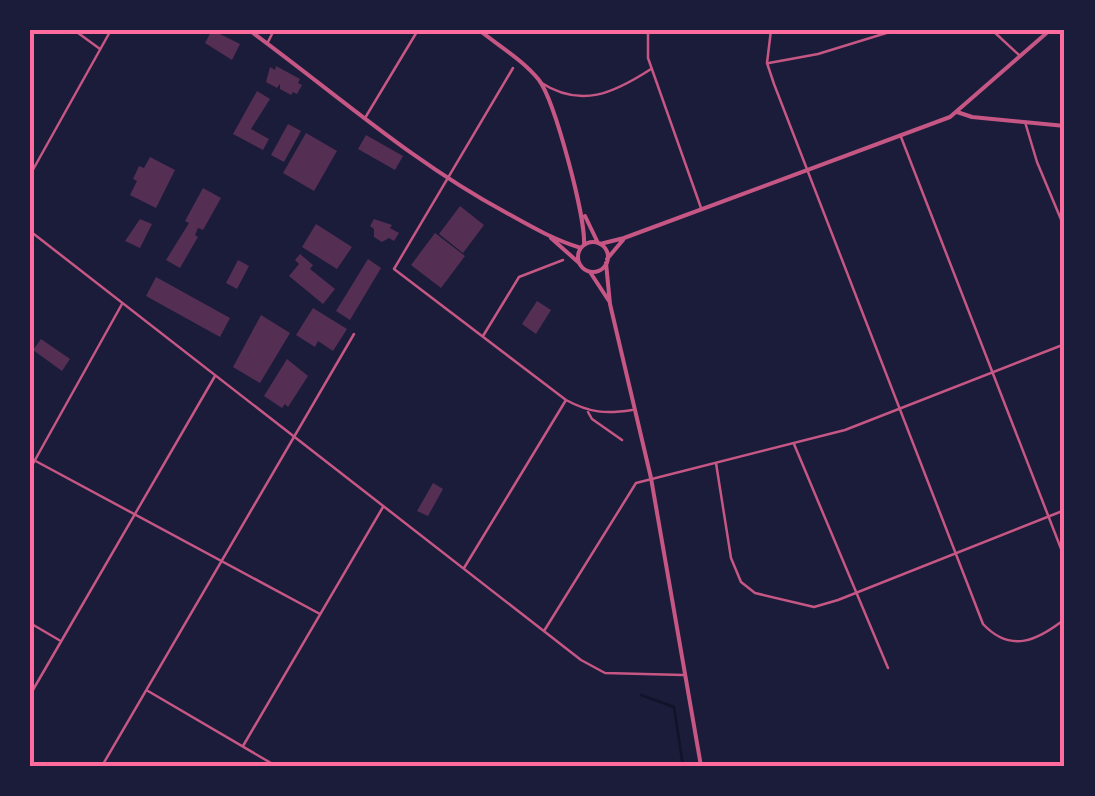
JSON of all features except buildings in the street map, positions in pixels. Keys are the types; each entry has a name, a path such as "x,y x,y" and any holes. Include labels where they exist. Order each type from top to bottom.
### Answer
{"street":[{"path":"74,30 100,50"},
{"path":"30,175 111,30"},
{"path":"249,30 447,179 548,236 590,272 610,304"},
{"path":"267,44 274,30"},
{"path":"364,119 418,30"},
{"path":"479,30 558,94 604,94 624,87 651,68"},
{"path":"648,30 651,68 701,209"},
{"path":"771,30 768,63 806,171 983,624 1005,640 1027,642 1043,636 1065,619"},
{"path":"768,63 818,54 896,30"},
{"path":"992,30 1020,56"},
{"path":"548,236 582,246 624,238 901,137 957,112 1050,30"},
{"path":"513,68 394,269 566,400 605,414 636,409"},
{"path":"539,81 583,212 607,261 610,304 651,478 701,766"},
{"path":"552,112 558,94"},
{"path":"957,112 972,117 1065,126"},
{"path":"1024,121 1065,229"},
{"path":"901,137 1065,560"},
{"path":"579,263 583,212"},
{"path":"30,231 599,672 685,675"},
{"path":"590,272 600,270 624,238"},
{"path":"482,337 519,277 563,260"},
{"path":"30,469 32,459 123,304"},
{"path":"102,766 354,334"},
{"path":"543,632 632,487 651,478 845,430 1065,344"},
{"path":"30,695 215,376"},
{"path":"463,569 566,400"},
{"path":"587,410 592,419 622,440"},
{"path":"793,443 888,668"},
{"path":"32,459 320,614"},
{"path":"716,462 735,574 748,589 814,607 1065,510"},
{"path":"243,746 383,507"},
{"path":"30,624 60,641"},
{"path":"147,690 276,766"}],"waterway":[{"path":"641,695 674,707 683,766"}]}
